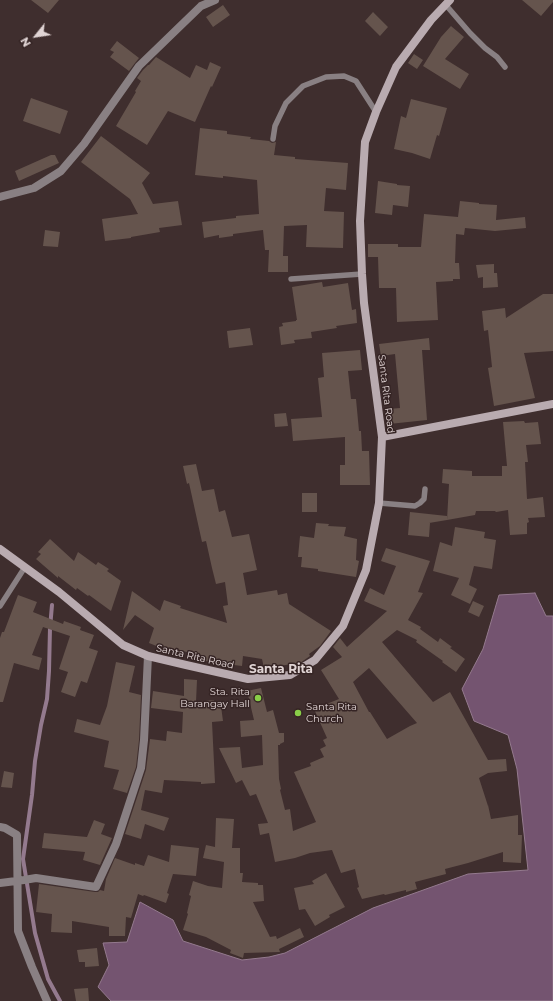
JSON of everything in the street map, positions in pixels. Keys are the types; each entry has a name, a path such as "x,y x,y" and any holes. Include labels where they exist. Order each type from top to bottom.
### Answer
{"street":[{"path":"0,197 34,188 61,171 84,144 139,66 201,6 215,0"},
{"name":"Santa Rita Road","path":"0,549 59,592 123,645 148,656 248,678 290,674 314,660 343,626 366,570 379,503 382,437 364,302 362,274 360,221 365,142 376,112 396,67 431,20 448,2"},
{"path":"382,437 553,404"},
{"path":"0,883 36,878 96,886 116,844 141,768 144,740 148,656"},
{"path":"0,828 5,828 17,835 21,881 18,931 47,1001"}],"lane":[{"path":"448,2 470,33 485,48 497,57 505,67"},
{"path":"273,139 275,126 286,103 303,86 326,77 344,76 356,81 376,112"},
{"path":"291,279 362,274"},
{"path":"379,503 415,506 424,499 425,489"},
{"path":"0,606 25,567"}],"shaded area":[{"path":"535,593 546,616 553,616 553,1001 111,1001 98,987 109,965 103,943 127,942 140,902 173,920 183,941 242,960 269,957 285,953 373,908 468,874 528,870 517,769 508,735 474,721 462,689 483,649 499,595"}],"building":[{"path":"31,0 59,0 48,13"},
{"path":"522,0 553,0 553,2 541,16"},
{"path":"223,5 230,15 213,27 206,17"},
{"path":"373,12 388,27 380,36 365,21"},
{"path":"451,26 464,37 445,59 469,74 460,89 423,66 441,37"},
{"path":"117,41 139,58 129,71 110,57 114,52 110,50"},
{"path":"414,54 423,60 417,69 408,63"},
{"path":"156,57 190,78 196,65 207,70 210,62 221,67 195,122 168,111 147,145 116,126 141,81 137,78"},
{"path":"31,98 68,111 60,134 23,121"},
{"path":"411,99 447,108 439,136 437,135 430,159 394,149 401,116 406,118"},
{"path":"200,128 227,131 227,134 251,137 250,139 269,141 272,143 276,142 274,155 295,157 295,159 348,163 346,190 326,188 324,211 344,212 343,248 306,247 307,225 284,226 283,256 288,256 288,272 268,272 269,250 265,250 263,230 233,234 233,236 219,238 219,235 204,238 202,222 236,218 236,216 259,214 257,180 223,176 223,178 195,175"},
{"path":"101,136 150,173 142,183 153,204 178,201 182,225 159,228 160,232 131,238 105,241 102,219 138,214 130,199 81,162"},
{"path":"51,155 55,155 59,163 19,181 15,171"},
{"path":"378,181 410,186 408,207 393,205 392,215 375,213"},
{"path":"460,201 497,205 496,220 525,217 526,228 495,231 465,228 464,235 456,234 455,263 459,263 460,279 436,282 438,320 397,322 396,288 379,288 378,257 368,257 368,244 398,244 398,247 421,247 424,214 458,217"},
{"path":"45,230 60,232 58,247 43,246"},
{"path":"494,264 494,273 497,273 498,287 483,288 483,277 478,278 476,265"},
{"path":"322,282 323,287 348,283 352,310 356,309 357,323 311,332 312,338 294,340 295,343 281,345 279,327 283,326 282,323 297,320 292,287"},
{"path":"543,294 553,294 553,351 524,353 535,398 494,406 488,368 492,367 488,330 484,331 482,311 505,308 506,318"},
{"path":"250,328 253,345 229,348 227,331"},
{"path":"429,338 430,350 422,350 427,420 389,424 388,409 400,408 395,354 381,356 379,344"},
{"path":"360,350 362,370 348,371 351,399 356,399 359,431 361,431 362,451 369,451 370,485 340,485 340,465 345,465 345,437 293,441 291,419 322,417 318,378 324,377 322,353"},
{"path":"286,413 288,426 275,427 274,414"},
{"path":"524,421 525,423 538,422 541,444 526,445 528,462 525,462 527,499 543,497 545,517 528,518 529,522 527,523 527,534 510,535 508,510 496,512 476,511 475,515 447,520 449,484 442,483 443,469 472,471 472,476 502,476 502,466 507,466 503,422"},
{"path":"196,464 202,491 214,489 219,512 225,510 232,537 249,534 257,570 243,573 247,595 277,590 278,595 287,593 289,604 331,631 320,646 300,663 264,668 262,659 243,656 242,666 218,664 194,658 195,654 170,648 169,651 149,643 154,628 135,615 123,630 132,591 160,611 164,600 181,606 180,608 227,623 223,606 228,605 225,582 216,584 206,541 202,542 189,483 187,484 183,466"},
{"path":"302,493 317,493 317,512 302,512"},
{"path":"410,512 447,516 447,520 429,523 429,537 408,535"},
{"path":"316,523 329,524 328,526 346,527 344,536 357,539 356,560 359,561 356,577 301,567 302,557 298,557 300,536 314,538"},
{"path":"455,527 485,532 484,538 496,540 492,569 474,566 469,585 477,589 470,604 451,595 459,578 433,571 440,542 452,546"},
{"path":"50,539 74,561 78,552 96,565 98,562 109,569 107,571 121,581 111,611 89,595 88,596 77,588 76,590 58,576 58,578 36,559 41,554 38,552"},
{"path":"386,548 430,561 418,592 423,593 408,620 421,627 420,629 438,642 440,638 452,647 450,648 465,659 456,672 416,642 417,640 397,630 382,642 433,702 450,692 488,760 506,759 507,771 488,773 479,778 491,819 518,815 518,835 522,835 521,863 503,862 503,852 445,869 446,874 415,882 417,889 362,899 357,888 359,887 355,869 341,873 332,850 310,853 275,862 269,833 260,835 258,824 268,823 256,794 250,796 242,780 236,783 219,748 240,747 242,768 263,765 262,735 241,737 240,721 254,720 247,691 261,688 267,712 273,710 279,733 284,733 284,742 278,745 280,790 285,810 290,809 293,831 316,822 294,772 311,766 310,763 324,757 320,749 326,746 323,740 327,738 314,709 339,699 321,670 342,657 333,647 340,638 347,647 387,611 364,601 370,588 384,595 396,566 381,561","holes":["369,668 417,723 387,739 369,712 353,682"]},
{"path":"18,595 37,602 33,612 63,624 64,621 81,627 80,630 94,635 89,648 98,651 87,683 81,681 75,697 61,692 68,672 59,669 70,636 43,627 32,655 42,658 39,670 14,663 3,702 0,702 0,638 2,632 4,632"},
{"path":"473,601 484,606 479,617 468,612"},
{"path":"116,662 135,666 129,692 141,695 136,767 127,793 113,789 119,770 104,767 109,741 74,732 77,719 100,725 107,706"},
{"path":"184,679 197,680 196,702 214,700 214,706 221,706 223,721 212,722 215,783 201,784 201,782 164,780 162,793 145,790 141,810 169,818 164,831 145,824 141,839 125,834 146,770 150,739 166,741 167,731 182,733 183,712 151,708 153,691 184,696"},
{"path":"4,771 14,773 12,788 1,787"},
{"path":"216,818 234,819 232,848 240,848 240,873 243,873 242,882 258,883 258,885 263,885 264,901 253,902 270,937 276,936 277,939 300,928 304,937 279,949 280,952 244,953 243,958 230,953 231,950 206,937 183,930 188,914 191,896 189,895 193,881 208,886 222,888 224,862 203,858 206,845 215,847"},
{"path":"94,820 105,824 101,834 112,838 100,865 83,860 85,852 42,848 44,833 87,837"},
{"path":"171,845 199,848 196,876 173,874 167,893 169,894 166,903 138,894 131,918 126,917 125,936 109,936 109,927 72,921 72,933 51,932 52,914 36,912 39,884 95,892 100,890 104,891 106,879 115,858 135,865 135,863 144,866 148,855 169,862"},
{"path":"326,873 345,907 329,915 330,917 315,926 305,909 299,910 294,888 314,884 312,881"},
{"path":"97,948 99,966 85,967 85,962 79,962 77,950"},
{"path":"88,988 89,1001 76,1001 74,989"}],"waterway":[{"path":"52,605 47,699 35,761 23,859 35,933 48,979 60,1001"}],"place":[{"name":"Sta. Rita Barangay Hall","path":"258,698"},
{"name":"Santa Rita Church","path":"298,713"}],"district":[{"name":"Santa Rita","path":"281,669"}]}
